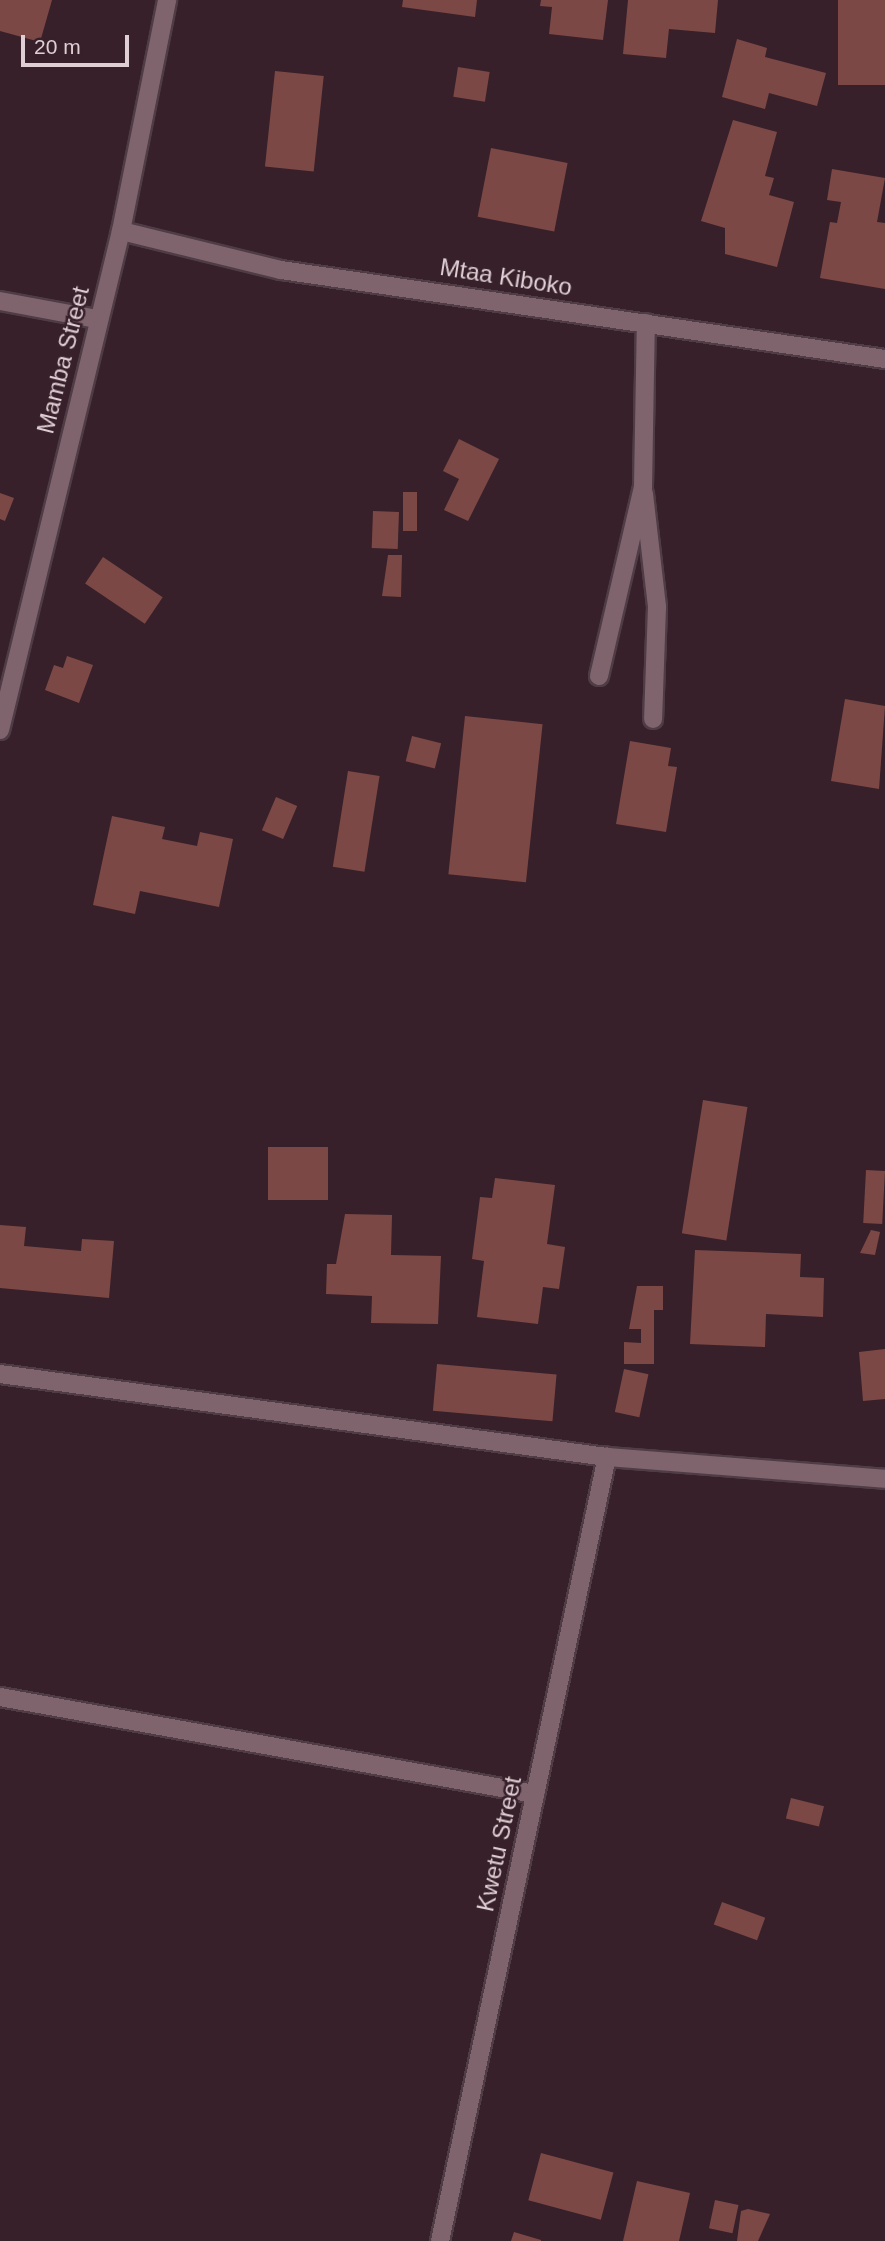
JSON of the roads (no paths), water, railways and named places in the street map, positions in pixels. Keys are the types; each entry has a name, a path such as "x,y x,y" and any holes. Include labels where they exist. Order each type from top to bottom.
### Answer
{"street":[{"name":"Mamba Street","path":"0,730 97,319 121,231 167,0"},
{"name":"Mtaa Kiboko","path":"121,231 281,270 885,359"},
{"path":"0,301 97,319"},
{"path":"646,323 643,487 657,607 653,719"},
{"path":"599,676 643,487"},
{"path":"0,1374 607,1457 885,1479"},
{"name":"Kwetu Street","path":"440,2241 607,1457"},
{"path":"0,1697 535,1794"}]}
